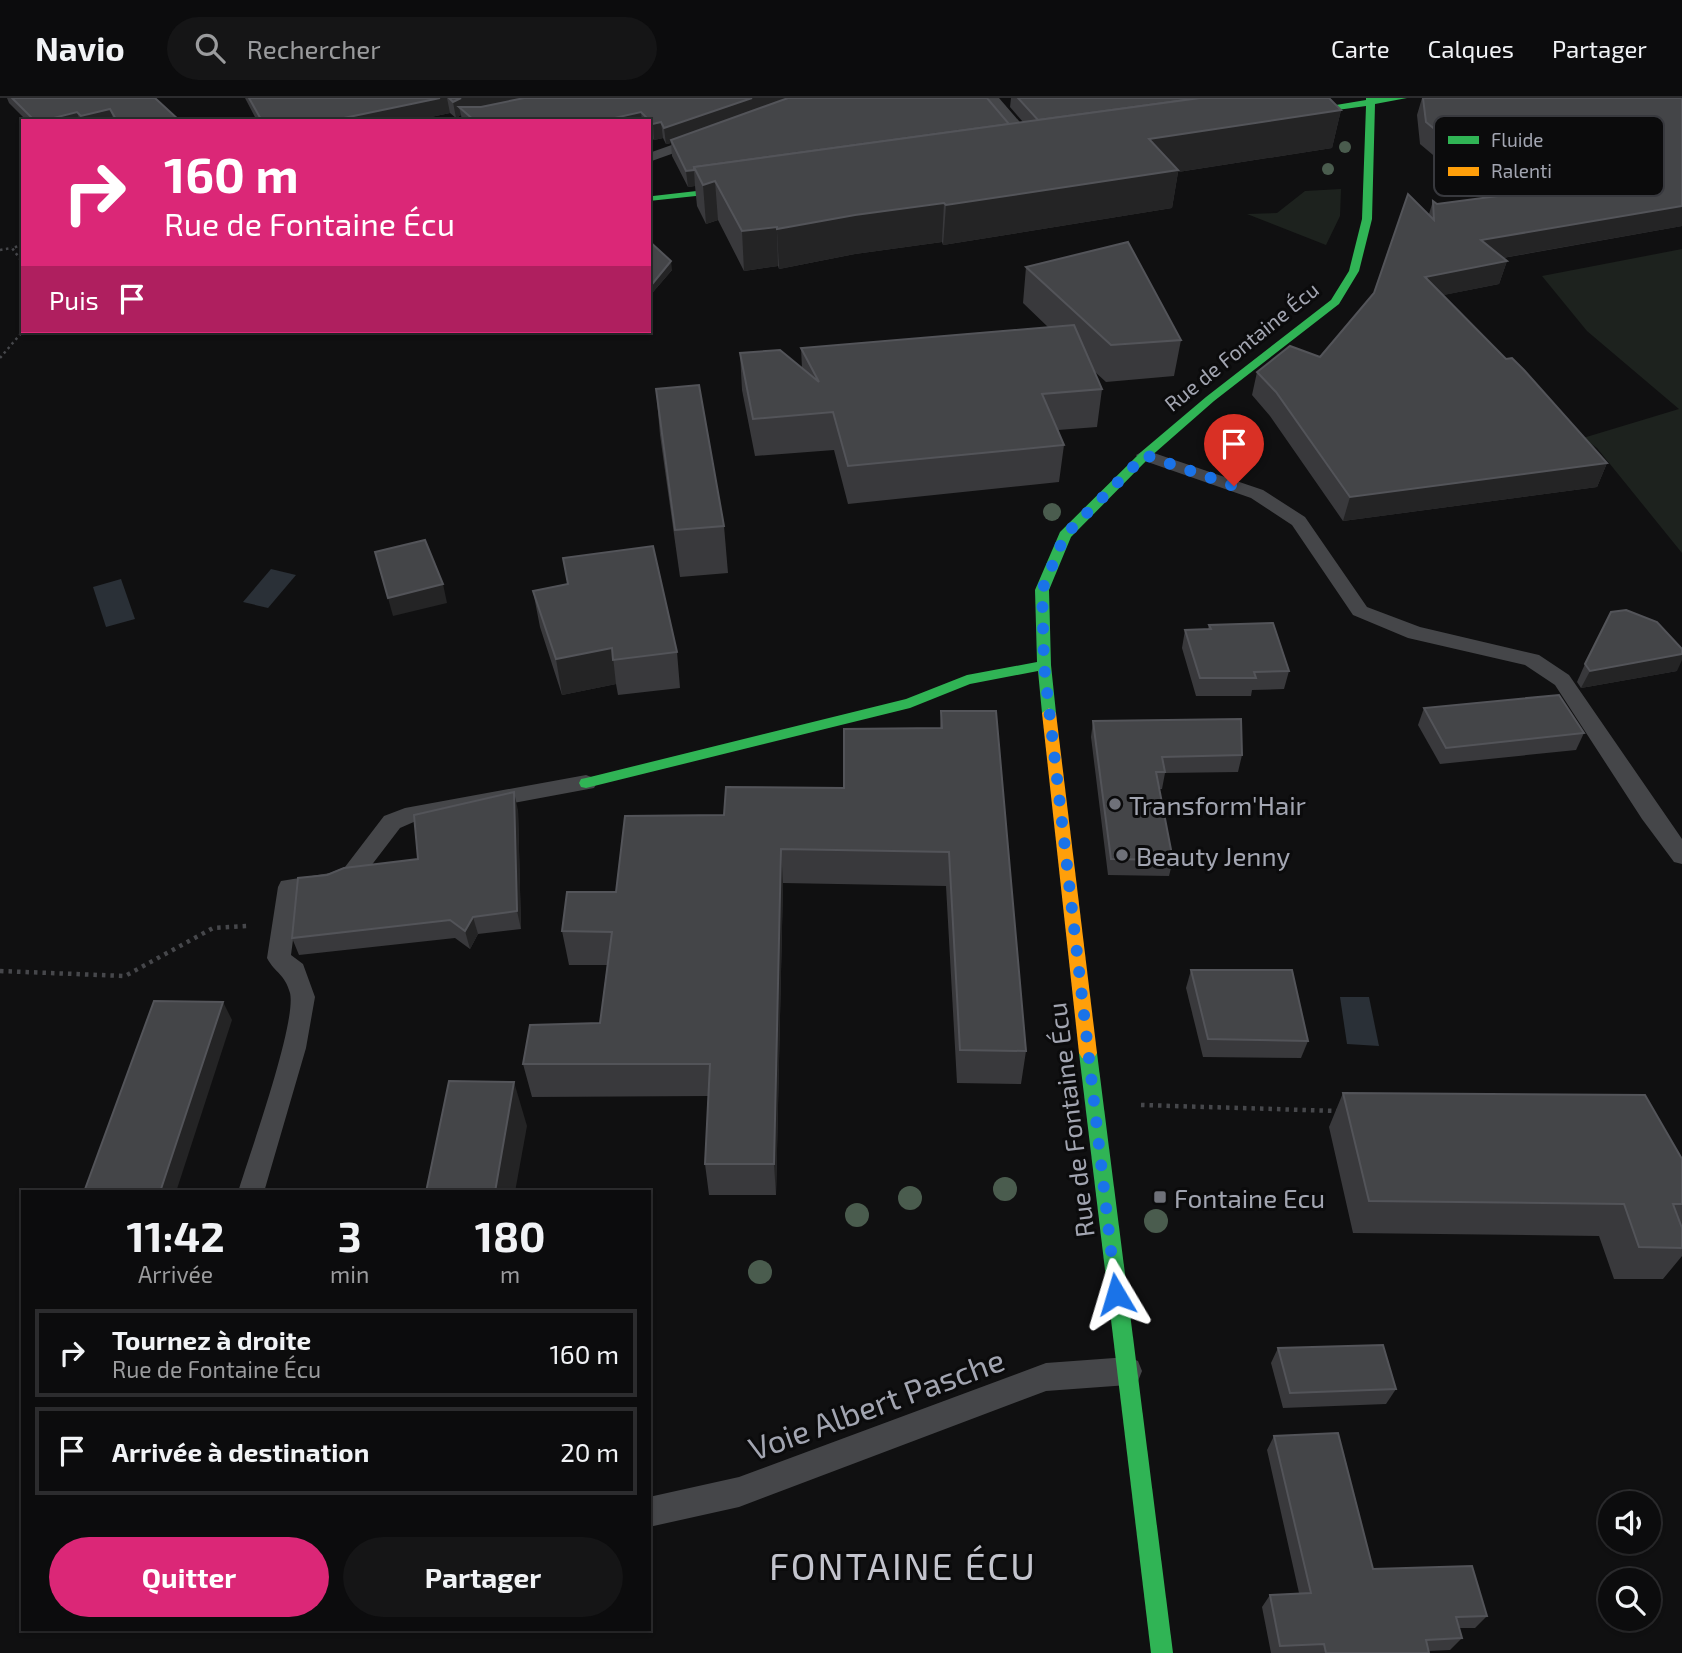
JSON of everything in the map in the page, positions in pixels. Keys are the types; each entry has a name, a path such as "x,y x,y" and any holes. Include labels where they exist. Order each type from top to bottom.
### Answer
{"street":[{"path":"988,98 1027,148"},
{"path":"1274,115 1402,98"},
{"name":"Rue de Fontaine Écu","path":"1162,1653 1128,1371 1114,1279 1044,665 1042,590 1065,535 1145,455 1210,399 1335,302 1354,271 1367,219 1372,100"},
{"path":"653,199 770,185"},
{"path":"586,783 909,704 967,680 1044,665"}],"lane":[{"path":"651,157 720,132"},
{"path":"1145,455 1257,494 1300,521 1360,611 1415,633 1532,660 1562,680 1650,813 1682,856"},
{"path":"252,1190 294,1048 303,998 295,971 279,958 289,887 333,881 353,873 392,822 412,814 586,783"},
{"name":"Voie Albert Pasche","path":"651,1512 738,1492 1045,1377 1128,1371"}],"path":[{"path":"0,250 21,246"},
{"path":"12,248 21,259"},
{"path":"0,358 21,333"},
{"path":"0,971 125,976 213,928 284,924"},
{"path":"1095,1104 1342,1111"}],"shaded area":[{"path":"1341,189 1340,216 1326,245 1247,214 1277,213 1305,191"},
{"path":"1682,249 1682,553 1597,448 1583,438 1679,409 1587,331 1542,276"},
{"path":"271,569 296,575 268,608 243,602"},
{"path":"121,579 135,619 106,627 93,587"},
{"path":"1340,997 1369,997 1379,1046 1347,1044"}],"building":[{"path":"12,98 155,98 178,119 116,119 110,109 81,116 77,112 50,119 33,119"},
{"path":"249,98 440,98 345,119 261,119"},
{"path":"524,98 752,98 664,128 661,122 653,124 651,119 641,112 610,119 473,119 459,107 481,107"},
{"path":"788,98 987,98 1009,124 694,167 694,170 686,171 671,140"},
{"path":"1018,98 1200,98 1038,120"},
{"path":"1200,98 1329,98 1341,110 1149,139 1178,170 946,205 944,203 855,215 777,229 742,231 715,181 703,185 694,167"},
{"path":"1423,98 1682,98 1682,206 1481,240 1507,261 1425,277 1506,359 1512,358 1524,370 1607,463 1350,497 1276,392 1257,372 1290,346 1320,357 1374,293 1408,194 1434,220 1433,201 1437,204 1498,196 1664,196 1664,116 1434,116 1434,129 1426,122"},
{"path":"1128,242 1181,340 1111,345 1026,267"},
{"path":"651,243 671,261 653,283 651,282"},
{"path":"1074,325 1102,389 1042,394 1064,445 848,466 833,412 753,419 740,353 780,350 819,382 801,348"},
{"path":"699,385 724,526 675,530 656,389"},
{"path":"425,540 443,584 388,598 375,552"},
{"path":"653,546 677,652 613,660 612,648 556,659 533,591 568,584 563,558"},
{"path":"1626,610 1657,622 1682,649 1682,654 1590,671 1585,664 1611,612"},
{"path":"1273,623 1289,671 1254,672 1256,678 1200,678 1185,630 1211,629 1209,625"},
{"path":"1559,695 1584,733 1446,748 1424,708"},
{"path":"941,711 996,711 1026,1051 960,1050 949,852 781,849 774,1164 705,1164 710,1064 523,1064 530,1025 600,1023 612,932 562,931 567,892 616,892 625,816 724,815 726,787 844,788 844,729 942,728"},
{"path":"1241,719 1242,755 1162,757 1165,772 1156,772 1173,860 1111,859 1093,721"},
{"path":"514,792 517,911 473,917 465,931 450,920 292,938 298,878 327,875 344,868 418,859 414,815"},
{"path":"1191,970 1292,970 1308,1041 1208,1039"},
{"path":"154,1001 223,1002 161,1190 85,1190"},
{"path":"449,1081 514,1082 495,1190 426,1190"},
{"path":"1343,1093 1645,1095 1682,1159 1682,1204 1673,1204 1682,1228 1682,1248 1639,1247 1624,1204 1369,1201"},
{"path":"1383,1345 1396,1389 1290,1393 1278,1348"},
{"path":"1338,1433 1373,1569 1472,1566 1487,1616 1456,1617 1462,1638 1426,1640 1429,1653 1326,1653 1324,1644 1280,1646 1270,1595 1311,1593 1274,1436"}],"traffic: fast":[{"path":"1049,713 1044,665 1042,590 1065,535 1145,455 1210,399 1335,302 1354,271 1367,219 1371,98"},
{"path":"1287,114 1402,98"},
{"path":"653,199 749,188"},
{"path":"586,783 910,703 967,680 1044,665"},
{"path":"1088,1053 1162,1653"}],"traffic: slow":[{"path":"1049,713 1088,1053"}],"place":[{"name":"Transform'Hair","path":"1115,804"},
{"name":"Beauty Jenny","path":"1122,855"},
{"name":"Fontaine Ecu","path":"1160,1197"}],"district":[{"name":"FONTAINE ÉCU","path":"903,1565"}],"route":[{"path":"1116,1294 1044,665 1042,590 1065,535 1145,455 1234,486"}]}
